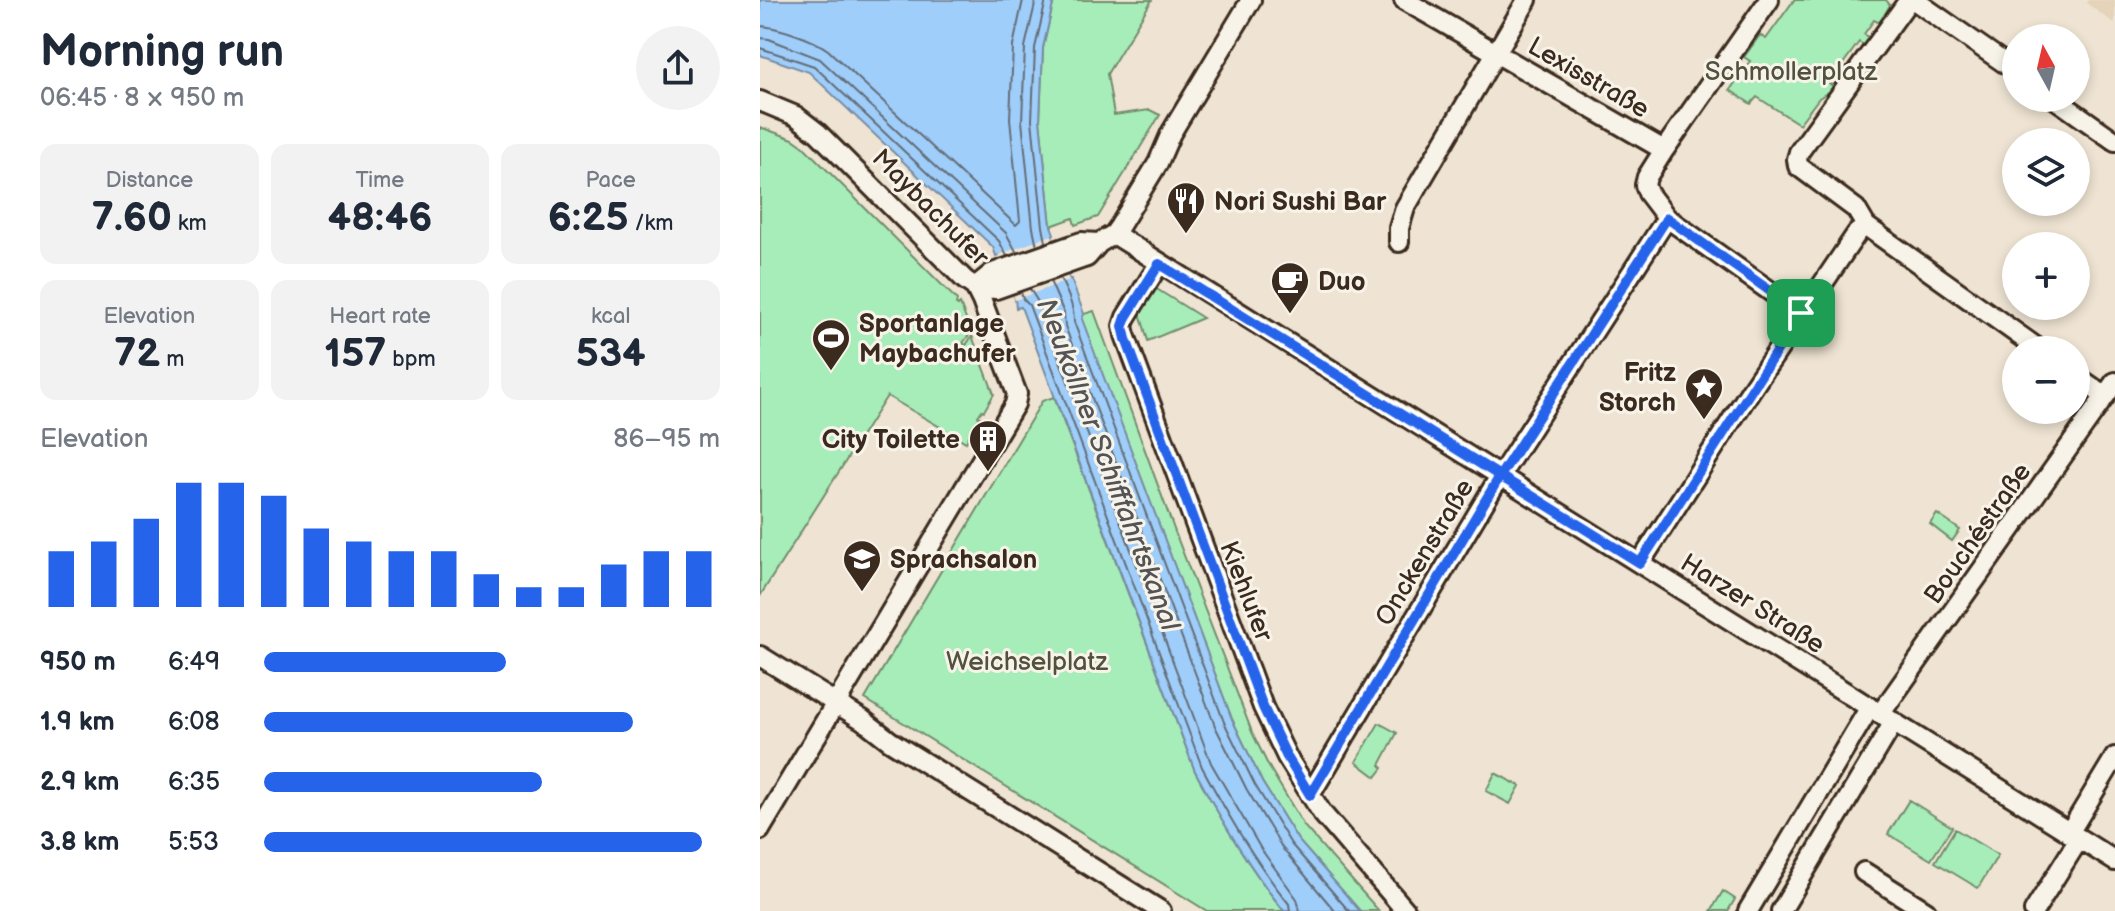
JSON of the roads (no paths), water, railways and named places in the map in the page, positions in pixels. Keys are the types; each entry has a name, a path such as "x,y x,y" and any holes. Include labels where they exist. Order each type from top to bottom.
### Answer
{"street":[{"path":"975,287 996,289 1006,276 1061,258 1087,257 1107,239 1158,163 1171,133 1251,0"},
{"name":"Lexisstraße","path":"1404,0 1664,150"},
{"path":"1399,242 1399,228 1405,208 1527,0"},
{"path":"1769,0 1664,150 1645,185 1667,218 1801,313"},
{"path":"2002,61 1912,0 1803,146 1797,159 1798,166 1805,172 1856,209 1866,226 2020,336"},
{"name":"Maybachufer","path":"760,101 796,116 818,133 975,287 1016,391 1015,404 836,703"},
{"path":"2074,112 2115,141"},
{"name":"Onckenstraße","path":"1310,795 1500,476 1667,218"},
{"path":"1640,563 1801,313 1857,233 1866,226"},
{"name":"Harzer Straße","path":"1107,239 1159,264 2115,861"},
{"name":"Kiehlufer","path":"1159,264 1123,326 1130,353 1263,707 1287,757 1324,817 1406,911"},
{"path":"2090,381 2110,389"},
{"name":"Bouchéstraße","path":"1748,911 2110,389"},
{"path":"760,656 1161,911"},
{"path":"760,830 836,703"},
{"name":"Bouchéstraße","path":"1781,911 1882,714"},
{"path":"2034,911 2115,757"},
{"path":"1864,872 1926,911"}],"water":[{"name":"Neuköllner Schifffahrtskanal","path":"760,0 1054,0 1043,48 1040,120 1052,236 1071,279 1084,314 1082,319 1232,719 1262,782 1298,840 1360,911 1284,911 1247,861 1195,771 1021,307 1016,308 999,255 996,256 993,247 809,72 760,55"}],"place":[{"name":"Nori Sushi Bar","path":"1186,235"},
{"name":"Duo","path":"1290,315"},
{"name":"Sportanlage Maybachufer","path":"831,372"},
{"name":"Fritz Storch","path":"1704,421"},
{"name":"City Toilette","path":"988,473"},
{"name":"Sprachsalon","path":"862,593"}],"park label":[{"name":"Schmollerplatz","path":"1791,71"},
{"name":"Weichselplatz","path":"1027,661"}]}
